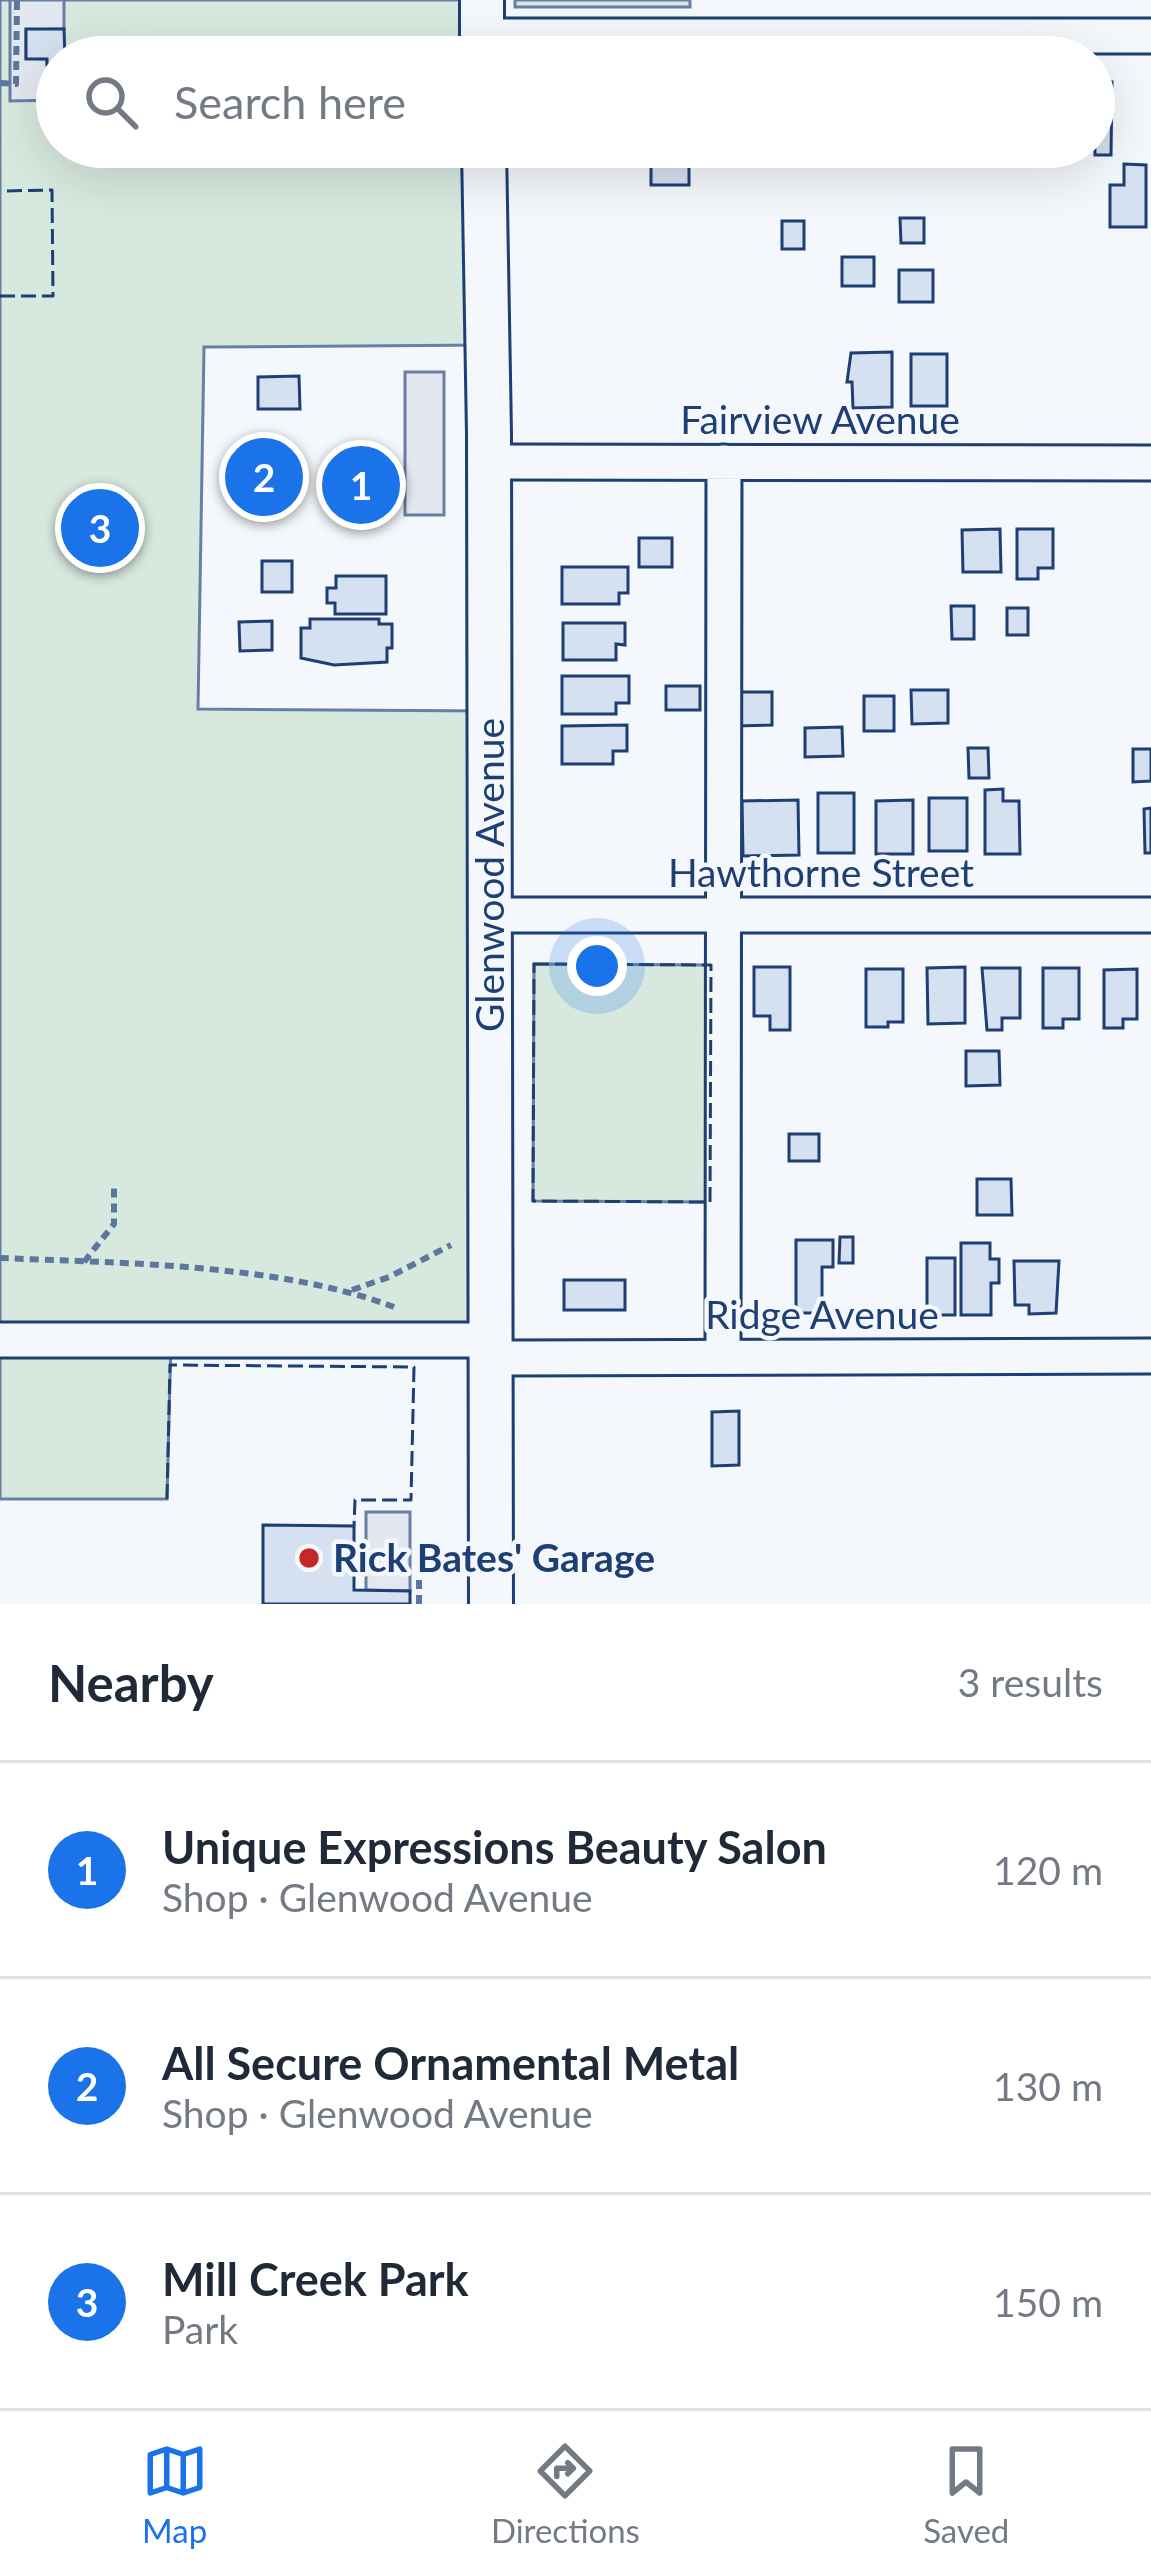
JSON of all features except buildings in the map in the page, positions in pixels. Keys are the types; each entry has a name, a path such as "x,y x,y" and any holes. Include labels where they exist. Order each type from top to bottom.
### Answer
{"main road":[{"name":"Glenwood Avenue","path":"484,168 494,1349 491,1604"}],"street":[{"path":"482,31 1040,36"},
{"path":"1115,37 1151,37"},
{"name":"Fairview Avenue","path":"489,462 1151,463"},
{"path":"723,1357 724,462"},
{"name":"Hawthorne Street","path":"491,915 1151,915"},
{"path":"0,1340 494,1349"},
{"name":"Ridge Avenue","path":"494,1349 723,1357 1151,1356"}],"path":[{"path":"0,83 16,84 16,0"},
{"path":"84,1262 114,1224 114,1183"},
{"path":"349,1292 451,1245"},
{"path":"0,1258 214,1272 349,1292 415,1312"},
{"path":"418,1604 419,1547"}],"shaded area":[{"path":"0,0 482,0 482,36 36,36 36,168 484,168 487,345 204,347 198,709 489,711 493,1340 171,1340 167,1499 0,1499"},
{"path":"10,0 64,0 64,29 26,30 26,58 36,58 36,100 10,101"},
{"path":"515,0 690,0 690,7 515,7"},
{"path":"405,372 444,372 444,515 405,515"},
{"path":"534,964 711,965 710,1202 533,1201"},
{"path":"366,1512 410,1512 410,1591 366,1590"}],"fence":[{"path":"0,296 53,296 52,190 2,191"},
{"path":"534,964 711,965 710,1202 533,1201 534,964"},
{"path":"167,1499 170,1365 414,1367 411,1500 355,1500 354,1526"}],"place":[{"name":"All Secure Ornamental Metal","path":"264,477"},
{"name":"Unique Expressions Beauty Salon","path":"361,485"},
{"name":"Mill Creek Park","path":"100,528"},
{"name":"Rick Bates' Garage","path":"309,1558"}]}
